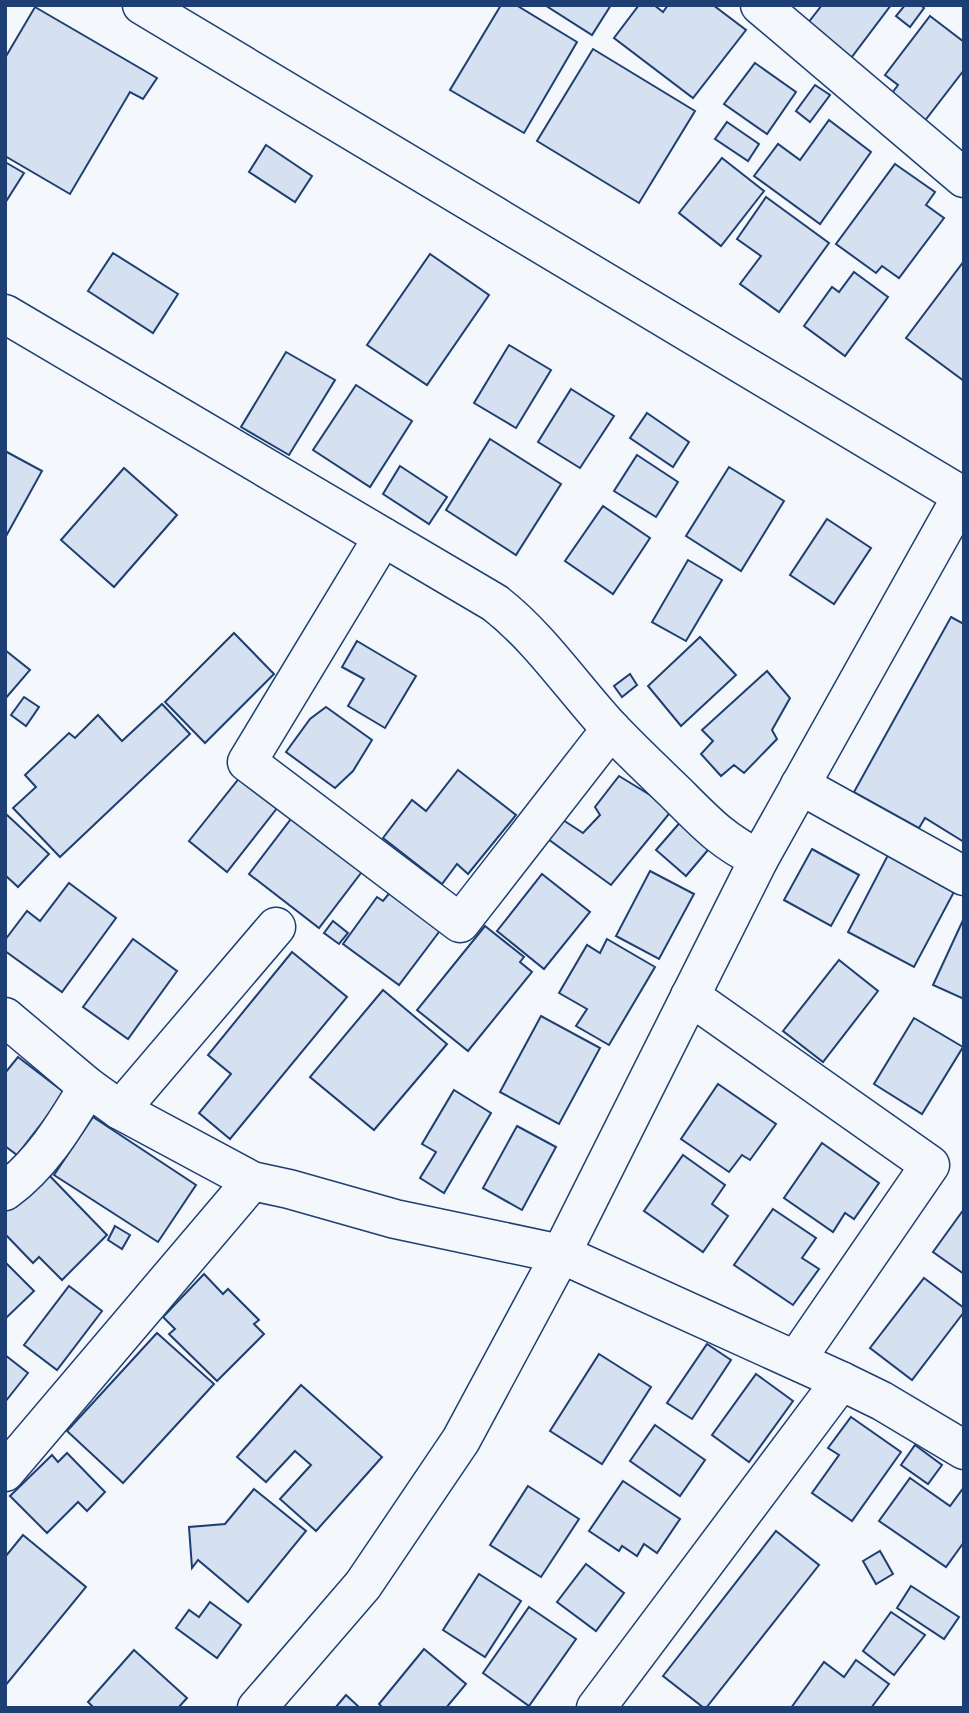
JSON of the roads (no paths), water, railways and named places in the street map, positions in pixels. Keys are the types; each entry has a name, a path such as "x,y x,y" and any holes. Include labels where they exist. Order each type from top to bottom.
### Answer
{"street":[{"path":"142,5 963,496 759,859 561,1254 461,1440 363,1585 257,1708"},
{"path":"760,5 964,178"},
{"path":"5,314 495,603 517,620 538,642 611,729 722,838 759,859"},
{"path":"383,537 247,762 460,923 611,729"},
{"path":"800,785 964,876"},
{"path":"120,1110 276,927"},
{"path":"690,996 930,1165 796,1360"},
{"path":"5,1017 88,1087 120,1110 252,1181 395,1219 561,1254 841,1381 882,1401 964,1450"},
{"path":"5,1191 32,1167 57,1137 88,1087"},
{"path":"5,1472 252,1181"},
{"path":"596,1708 841,1381"}]}
